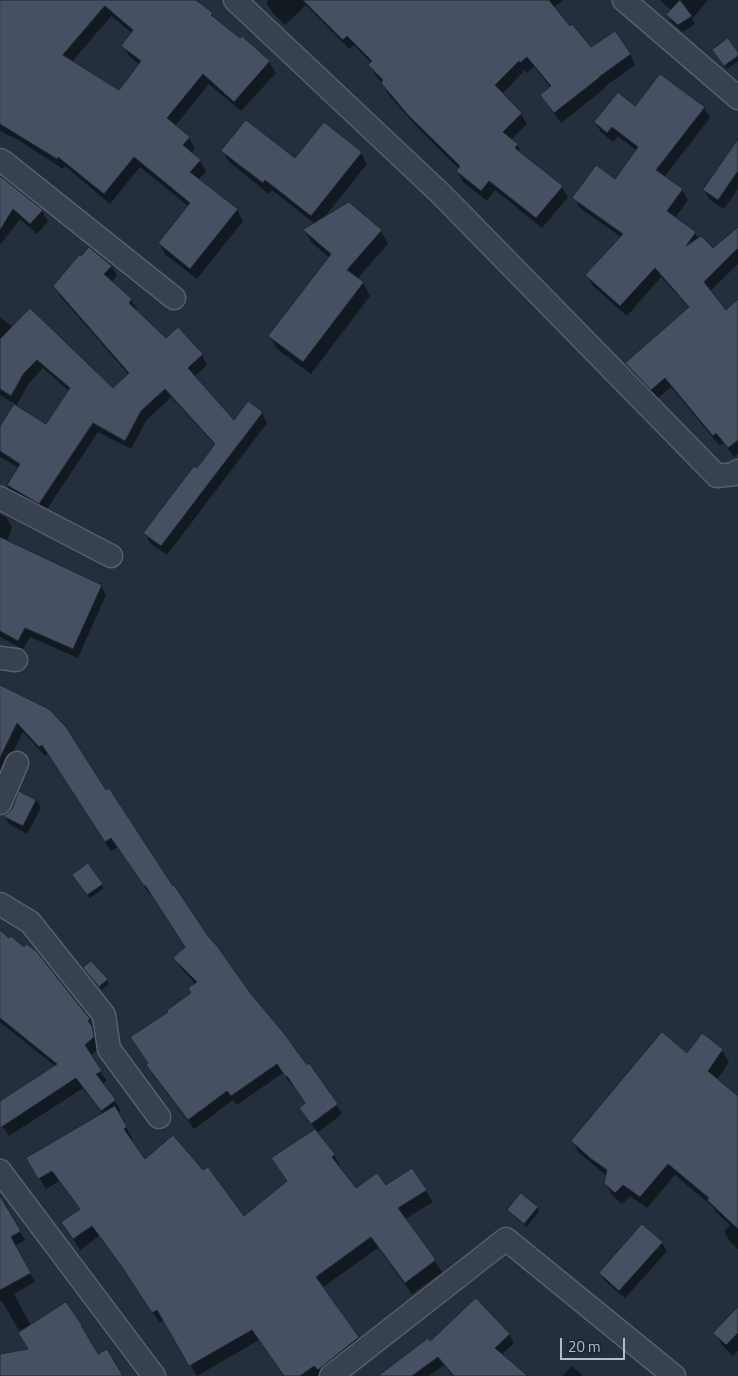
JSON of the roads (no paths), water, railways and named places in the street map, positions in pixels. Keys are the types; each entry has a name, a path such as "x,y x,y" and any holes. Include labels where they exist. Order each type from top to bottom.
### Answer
{"street":[{"path":"235,0 441,194 717,476 735,474 738,471"},
{"path":"624,0 738,98"},
{"path":"0,160 174,298"},
{"path":"0,498 111,556"},
{"path":"0,803 17,762"},
{"path":"0,904 30,922 104,1015 109,1049 159,1117"},
{"path":"0,1171 154,1376"},
{"path":"331,1376 506,1239 674,1376"}]}
